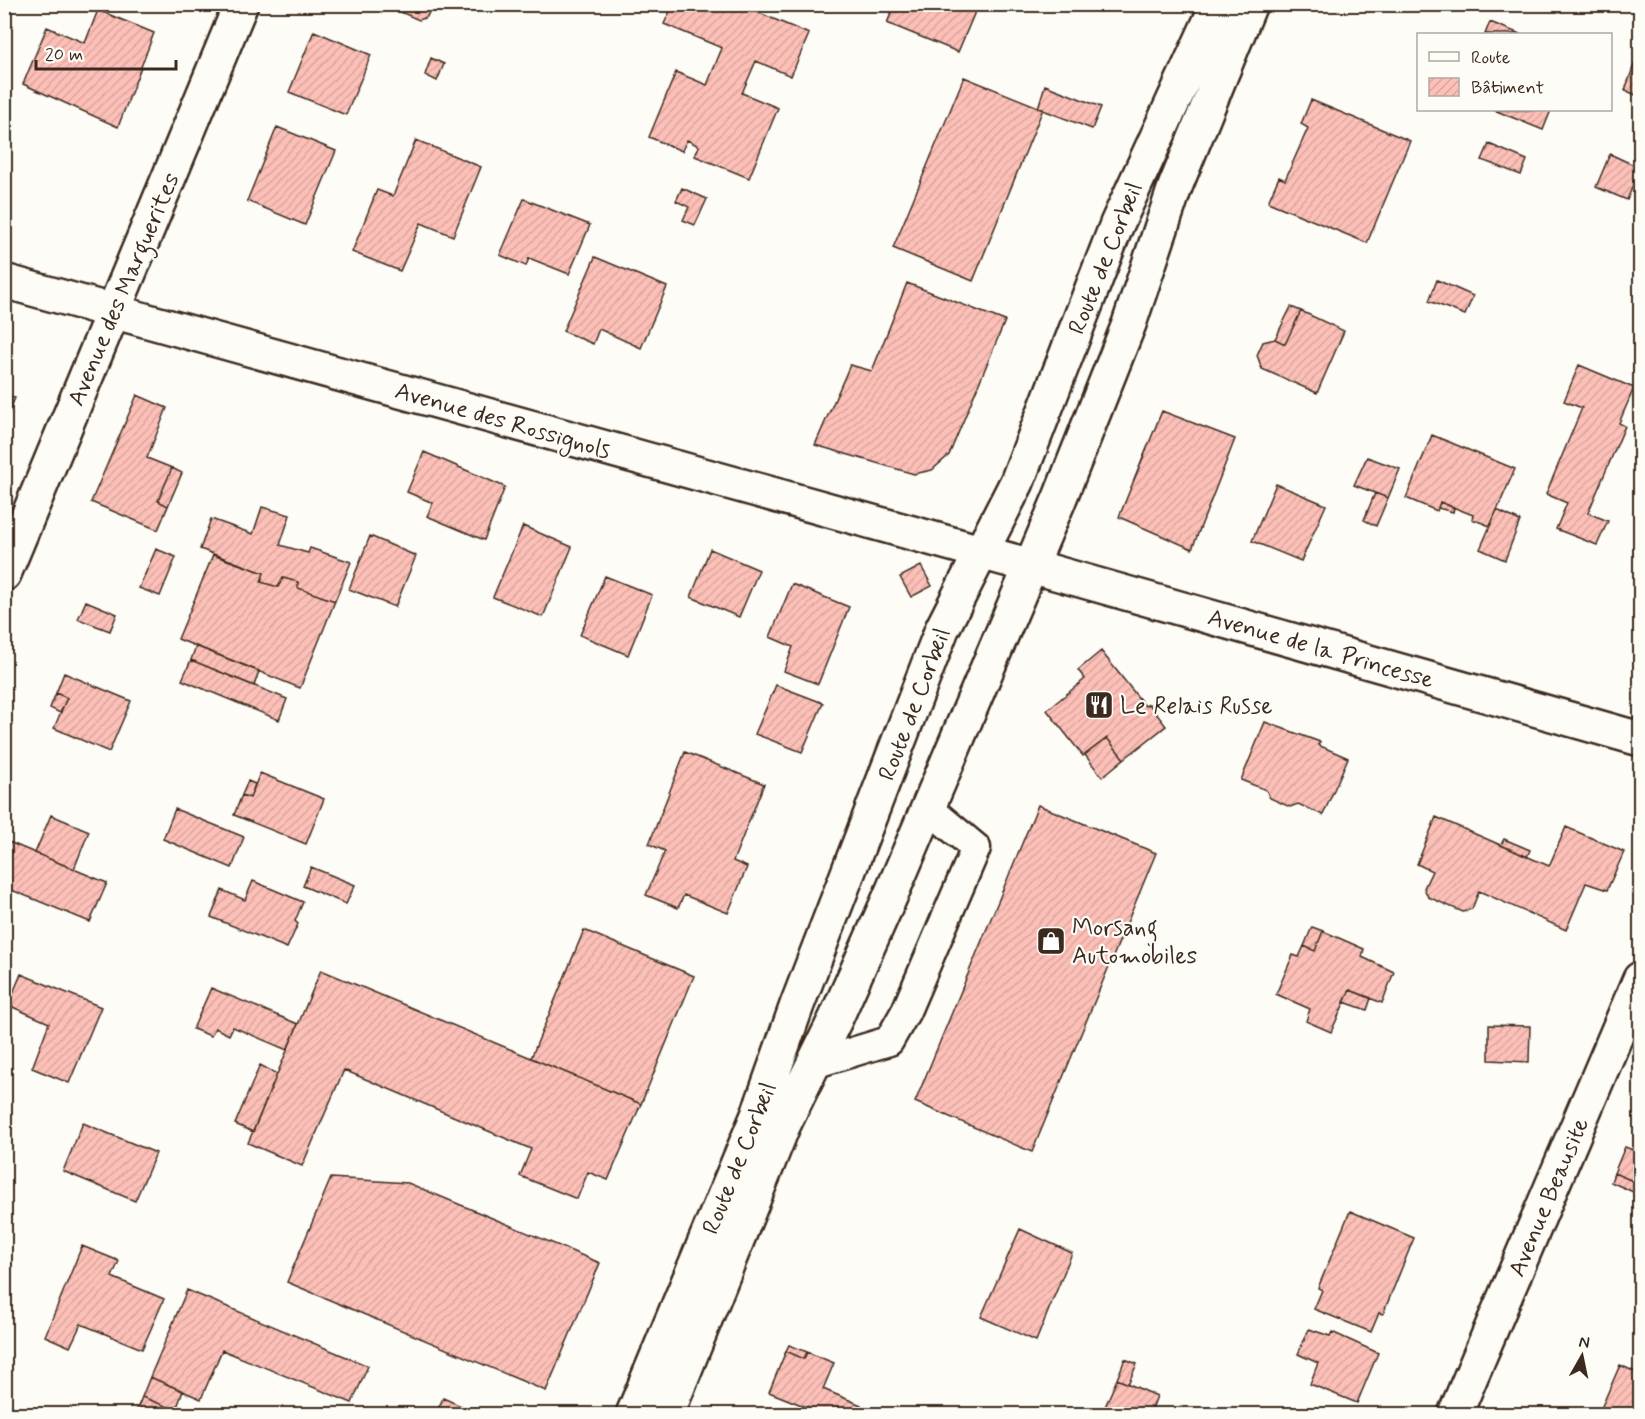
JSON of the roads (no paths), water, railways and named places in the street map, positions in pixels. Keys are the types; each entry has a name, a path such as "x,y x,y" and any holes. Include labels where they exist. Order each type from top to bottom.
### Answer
{"main road":[{"name":"Avenue des Marguerites","path":"4,574 241,4"},
{"name":"Route de Corbeil","path":"668,1414 783,1126 813,1065 928,808 1005,559 1017,482 1117,224 1218,4"},
{"name":"Route de Corbeil","path":"633,1414 758,1115 797,1005 942,628 1005,559 1129,324 1176,186 1250,4"},
{"name":"Avenue des Rossignols","path":"4,281 1005,559"},
{"name":"Avenue de la Princesse","path":"1005,559 1641,739"},
{"name":"Avenue Beausite","path":"1455,1414 1641,978"}],"lane":[{"path":"813,1065 889,1041 906,1011 976,848 928,808"}],"place":[{"name":"Le Relais Russe","path":"1099,705"},
{"name":"Morsang Automobiles","path":"1051,941"}]}
